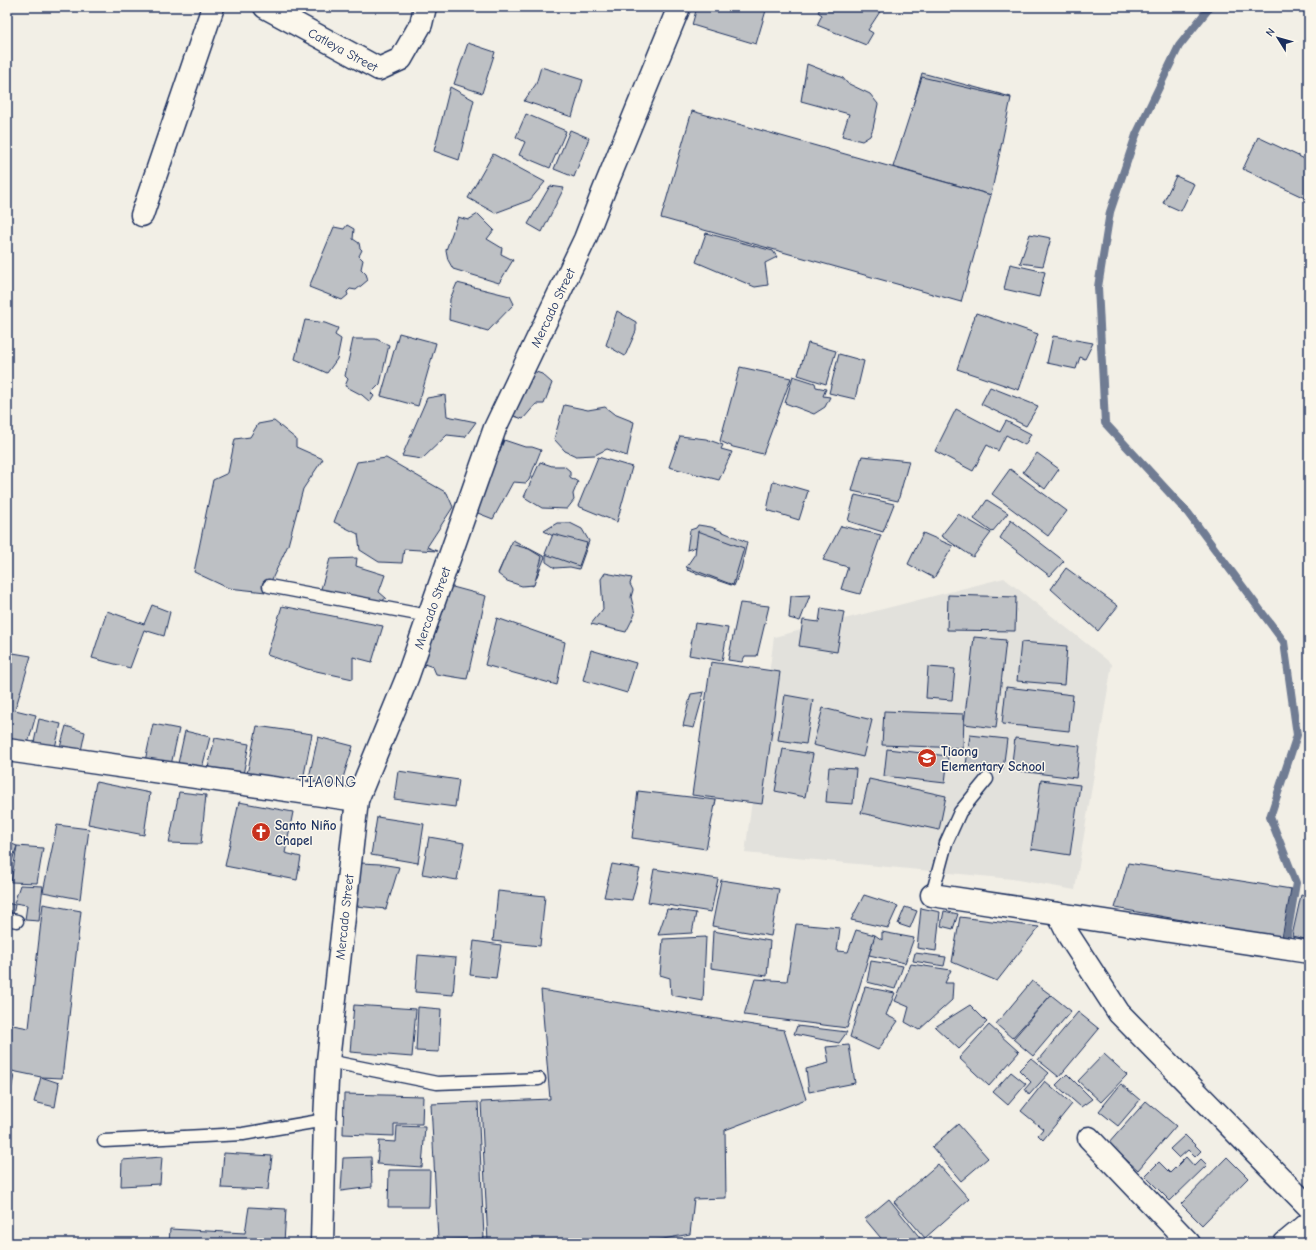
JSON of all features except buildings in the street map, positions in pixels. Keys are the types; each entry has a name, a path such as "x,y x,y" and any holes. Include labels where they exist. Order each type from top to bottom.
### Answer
{"street":[{"path":"142,214 213,7"},
{"name":"Catleya Street","path":"275,9 379,69 401,59 421,24 426,7"},
{"name":"Mercado Street","path":"322,1243 328,1061 356,800 407,678 495,428 585,239 679,7"},
{"path":"7,750 356,800"},
{"path":"932,895 1309,952"},
{"path":"1058,914 1069,936 1119,1013 1309,1207"},
{"path":"1089,1138 1189,1243"},
{"path":"1285,1243 1309,1223"}],"lane":[{"path":"269,586 428,616"},
{"path":"932,895 946,843 960,812 987,779"},
{"path":"328,1061 437,1083 539,1079"},
{"path":"104,1142 243,1134 325,1120"}],"shaded area":[{"name":"Tiaong Elementary School","path":"1004,578 1112,664 1075,890 1012,879 745,853 774,637"}],"waterway":[{"path":"1210,7 1179,46 1136,135 1110,212 1098,287 1105,423 1188,513 1284,642 1297,735 1270,817 1296,883 1286,941 1290,945"}],"place":[{"name":"Tiaong Elementary School","path":"927,758"},
{"name":"Santo Niño Chapel","path":"261,832"}],"district":[{"name":"TIAONG","path":"328,782"}]}
